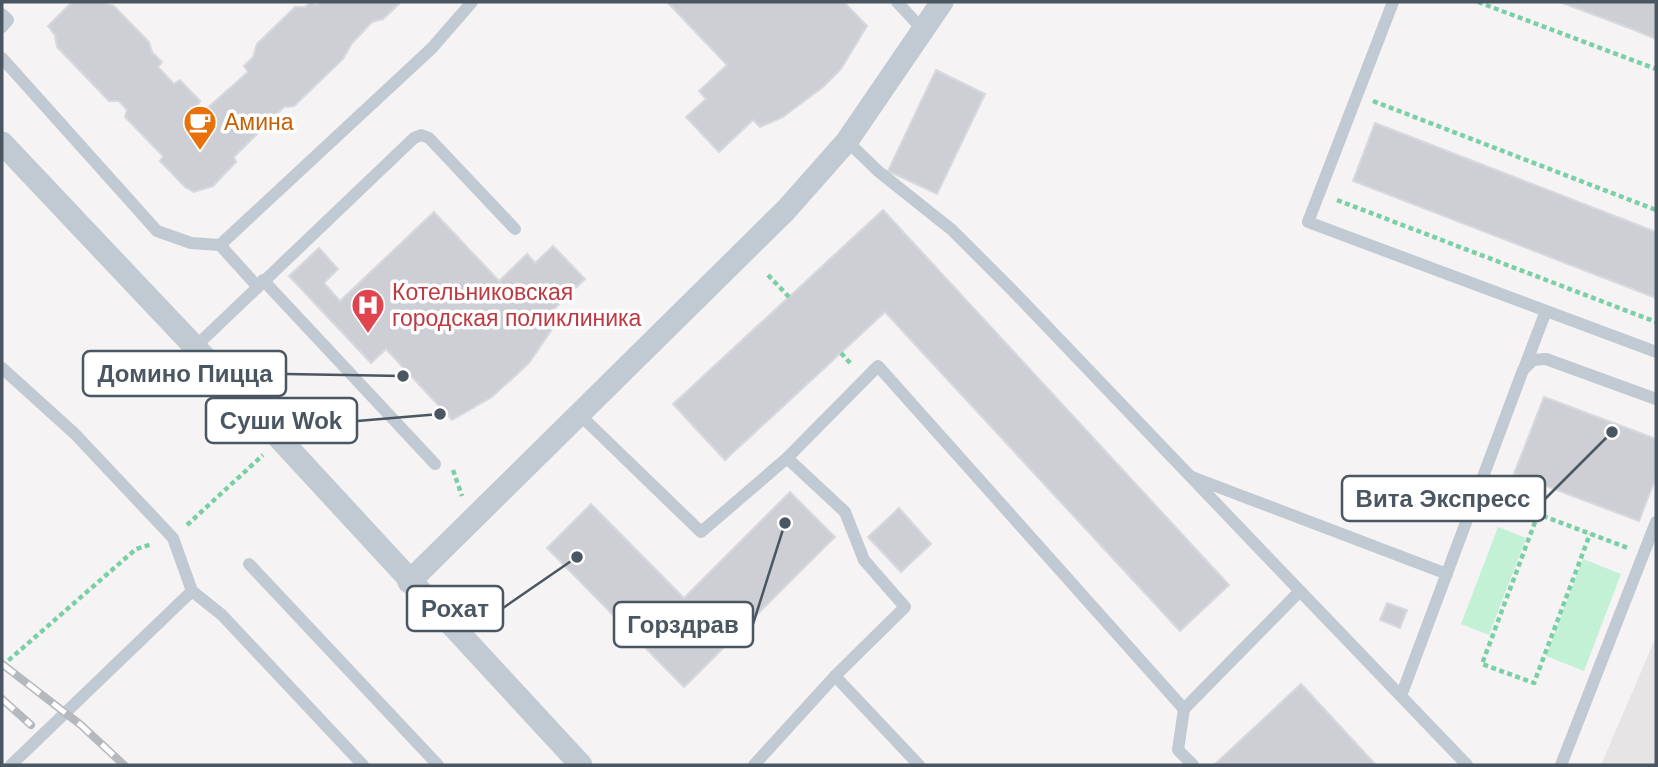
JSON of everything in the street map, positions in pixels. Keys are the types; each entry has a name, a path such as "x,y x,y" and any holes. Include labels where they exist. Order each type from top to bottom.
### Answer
{"street":[{"path":"409,582 786,209 847,141 942,2"},
{"path":"2,143 195,347 409,582 581,765"}],"lane":[{"path":"220,245 432,48 472,2"},
{"path":"897,2 924,31"},
{"path":"1393,2 1308,222 1656,352"},
{"path":"2,14 8,20 2,27"},
{"path":"2,58 157,231 191,243 220,245 435,464"},
{"path":"195,347 414,138 421,135 429,138 515,229"},
{"path":"847,141 878,171 952,230 1467,765"},
{"path":"1401,696 1546,311"},
{"path":"1523,370 1533,360 1545,359 1656,399"},
{"path":"578,413 701,532 787,458 878,366 1184,709"},
{"path":"2,368 75,434 173,538 192,591 222,615 363,765"},
{"path":"754,765 835,676 905,607 864,560 845,512 787,458"},
{"path":"1189,475 1447,574"},
{"path":"1562,765 1656,522"},
{"path":"249,564 438,765"},
{"path":"11,765 192,591"},
{"path":"1193,765 1178,750 1184,709 1300,591"},
{"path":"835,676 919,765"}],"path":[{"path":"1478,2 1656,69"},
{"path":"1370,114 1379,89"},
{"path":"1357,95 1656,210"},
{"path":"1341,188 1337,200 1656,322"},
{"path":"768,275 789,297"},
{"path":"2,666 136,549 173,538 266,452"},
{"path":"453,469 463,495"},
{"path":"1502,501 1636,551"},
{"path":"1538,514 1482,664 1534,683 1590,534"}],"shaded area":[{"path":"1656,637 1656,765 1601,765"}],"green space":[{"path":"1498,527 1526,538 1489,635 1461,624"},
{"path":"1583,559 1621,574 1584,671 1546,656"}],"building":[{"path":"72,2 103,2 114,6 149,42 152,52 162,62 158,67 174,84 180,80 200,101 198,105 204,111 248,72 244,66 253,57 257,44 295,7 305,7 311,2 317,5 320,2 401,2 383,19 372,22 352,43 343,59 294,106 284,107 234,157 236,162 213,186 194,192 185,187 160,161 163,156 125,117 127,110 119,101 109,101 57,47 55,35 48,26"},
{"path":"667,2 844,2 867,26 841,69 823,87 783,117 760,127 753,120 719,152 686,117 706,99 699,91 727,65"},
{"path":"1560,2 1656,2 1656,39 1632,29"},
{"path":"936,70 985,94 937,194 888,171"},
{"path":"1375,123 1656,232 1656,298 1353,181"},
{"path":"883,210 1229,585 1180,631 885,312 725,460 673,404"},
{"path":"434,212 499,281 527,254 535,263 553,246 585,279 552,311 559,319 529,363 492,397 452,420 386,349 371,363 289,276 319,248 338,269 324,283 340,301"},
{"path":"1544,397 1656,439 1656,477 1639,521 1514,474"},
{"path":"790,492 835,537 684,687 547,548 591,504 684,598"},
{"path":"899,508 931,544 901,572 868,537"},
{"path":"1387,603 1407,610 1400,628 1380,620"},
{"path":"1301,684 1376,765 1214,765"}],"railway":[{"path":"2,664 81,725 124,765"},
{"path":"2,699 31,725"}],"place":[{"name":"Амина","path":"200,152"},
{"name":"Котельниковская городская поликлиника","path":"368,335"},
{"name":"Домино Пицца","path":"403,376"},
{"name":"Суши Wok","path":"440,414"},
{"name":"Вита Экспресс","path":"1612,432"},
{"name":"Горздрав","path":"785,523"},
{"name":"Рохат","path":"577,557"}]}
